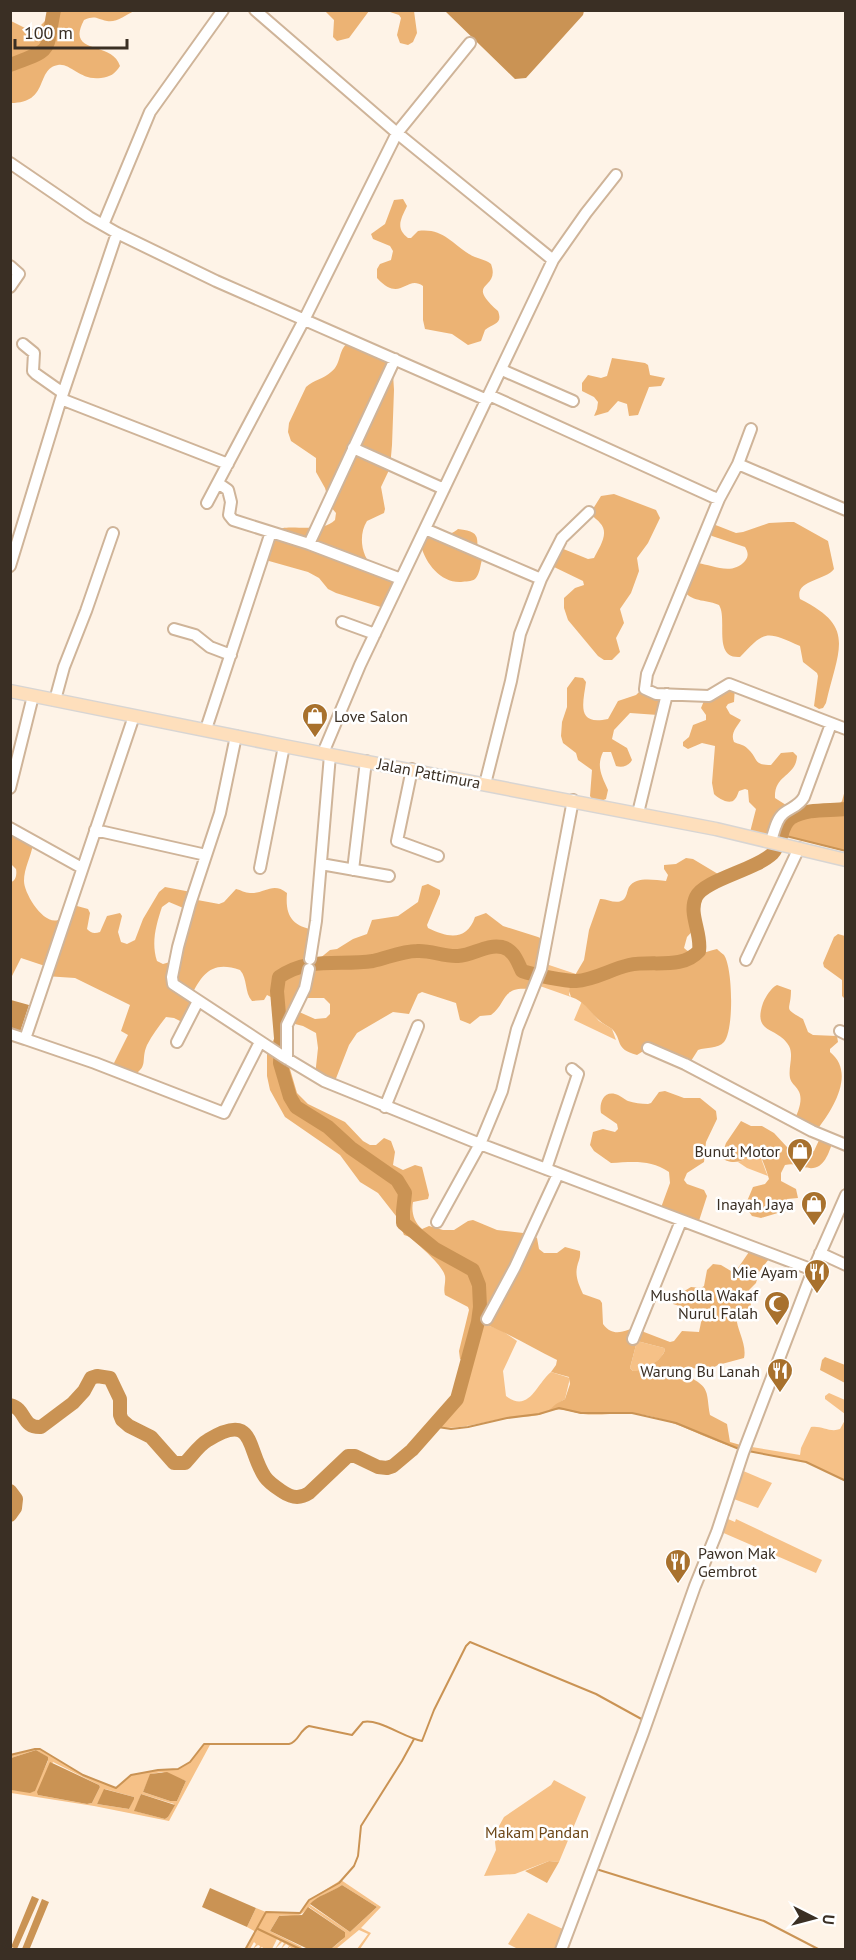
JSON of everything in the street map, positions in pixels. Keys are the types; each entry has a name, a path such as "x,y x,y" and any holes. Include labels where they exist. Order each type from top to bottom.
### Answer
{"main road":[{"name":"Jalan Pattimura","path":"10,691 638,813 846,860"}],"street":[{"path":"103,225 150,112 223,10"},
{"path":"255,10 397,133 553,260"},
{"path":"207,503 304,320 397,133 470,43"},
{"path":"10,163 103,225 216,281 719,499"},
{"path":"282,1056 287,1025 305,988 316,921 326,754 375,634 553,260 616,175"},
{"path":"10,566 62,396 117,233"},
{"path":"10,266 19,274 10,287"},
{"path":"23,344 34,353 33,371 62,396 228,464"},
{"path":"309,544 395,360"},
{"path":"502,370 573,401"},
{"path":"751,429 738,464 719,499 647,674 645,689 656,694 709,696 729,684 846,729"},
{"path":"353,448 444,489"},
{"path":"738,464 846,510"},
{"path":"218,483 228,490 231,502 229,515 233,520 309,544 401,579"},
{"path":"485,784 511,681 520,634 541,579 562,538 589,512"},
{"path":"425,529 541,579"},
{"path":"206,729 271,531"},
{"path":"55,700 64,667 113,533"},
{"path":"342,622 375,634"},
{"path":"174,628 195,635 210,648 231,655"},
{"path":"638,813 667,694"},
{"path":"10,788 33,696"},
{"path":"25,1039 134,716"},
{"path":"777,843 779,819 784,813 797,806 804,797 831,724"},
{"path":"236,736 220,813 188,909 172,977 173,984 324,1081 480,1144 813,1270"},
{"path":"260,868 284,746"},
{"path":"353,870 366,761"},
{"path":"412,769 397,842 426,850 438,856"},
{"path":"437,1222 480,1144 502,1091 517,1029 537,985 573,800"},
{"path":"10,828 82,868"},
{"path":"95,830 206,855"},
{"path":"746,960 799,849"},
{"path":"321,864 389,876"},
{"path":"177,1042 198,1001"},
{"path":"385,1107 418,1026"},
{"path":"10,1034 95,1063 224,1113 260,1042"},
{"path":"648,1048 685,1064 812,1131 846,1144"},
{"path":"546,1169 578,1074 572,1069"},
{"path":"488,1319 558,1174"},
{"path":"561,1950 643,1733 695,1586 721,1522 744,1450 813,1270 844,1202"},
{"path":"633,1339 681,1221"},
{"path":"820,1253 846,1265"}],"green space":[{"path":"543,963 576,974 571,982 569,995 571,997 537,985"},
{"path":"582,1001 599,1021 612,1029 616,1040 574,1020"},
{"path":"747,1145 752,1146 758,1152 768,1176 738,1162 744,1160"},
{"path":"478,1322 501,1330 517,1341 503,1371 506,1396 514,1401 527,1399 551,1372 570,1378 565,1399 549,1411 538,1415 499,1419 461,1427 431,1426 457,1399"},
{"path":"637,1341 665,1350 652,1365 633,1371 630,1368"},
{"path":"829,1393 845,1400 845,1414 825,1399"},
{"path":"845,1420 845,1481 806,1462 744,1450 746,1446 800,1455 811,1427 836,1430 840,1429"},
{"path":"741,1470 772,1483 758,1508 731,1498 726,1513 730,1514 728,1519 735,1522 736,1519 822,1560 816,1573 719,1531 566,1949 518,1949 508,1944 528,1913 565,1930"},
{"path":"211,1743 169,1821 11,1793 11,1790 33,1792 48,1761 47,1757 36,1750 11,1758 11,1755 40,1749 83,1775 116,1788 131,1775 178,1769 190,1762 204,1744","holes":["53,1762 100,1787 92,1803 87,1804 38,1795","162,1772 186,1781 177,1801 143,1792 151,1774","105,1789 134,1797 129,1809 97,1804","141,1794 174,1804 165,1819 135,1811"]},
{"name":"Makam Pandan","path":"554,1780 586,1797 559,1862 549,1861 515,1874 484,1876 496,1850 495,1842 504,1817 551,1785"},
{"path":"341,1880 381,1907 361,1928 371,1933 360,1949 357,1949 368,1934 359,1930 336,1949 331,1949 342,1940 345,1932 309,1907 298,1915 279,1916 270,1931 302,1947 300,1949 290,1947 287,1949 289,1946 286,1944 281,1949 284,1943 282,1942 275,1949 280,1941 277,1939 272,1949 262,1947 259,1949 258,1945 253,1949 256,1944 254,1942 250,1949 245,1950 256,1932 247,1927 256,1908 266,1912 300,1913 309,1900","holes":["342,1885 377,1907 350,1932 310,1905 316,1899"]}],"shaded area":[{"path":"47,11 134,11 114,21 94,18 84,20 80,31 80,39 85,44 108,53 120,66 110,76 94,78 58,65 46,73 32,98 23,102 11,103 11,21 27,29 37,29 47,19"},
{"path":"325,11 369,11 349,38 337,41 333,37 334,20"},
{"path":"387,11 414,11 417,33 413,42 408,45 400,43 397,35 401,18"},
{"path":"445,11 584,11 583,15 526,78 515,79"},
{"path":"403,199 407,206 400,227 408,238 418,231 434,232 446,237 469,254 491,264 493,272 483,290 488,301 498,311 499,318 497,323 485,330 481,341 468,345 452,334 425,329 423,286 412,283 392,289 377,278 377,269 380,264 391,260 393,251 390,246 373,239 371,234 385,224 394,200"},
{"path":"351,340 392,358 394,390 392,445 390,468 381,487 385,509 384,513 367,521 362,533 362,546 370,564 400,583 387,609 336,593 328,589 319,578 308,572 269,561 263,556 276,531 287,528 321,527 335,520 336,513 330,506 325,488 316,472 316,458 291,441 288,432 289,423 306,387 335,368 343,348"},
{"path":"612,358 645,363 648,365 650,375 665,378 661,386 649,387 638,415 629,416 627,404 618,401 608,412 594,416 598,402 594,397 582,391 582,383 588,375 601,378 607,376"},
{"path":"614,494 656,510 660,518 648,543 637,558 639,571 631,593 620,609 624,623 616,638 620,652 612,660 604,660 568,620 564,608 564,598 575,588 584,585 583,581 552,564 561,548 588,559 594,558 603,540 604,531 591,512 601,496"},
{"path":"794,522 828,541 834,569 806,584 799,593 800,599 830,619 839,640 826,703 823,708 819,709 814,706 818,676 803,662 800,646 780,638 767,636 755,642 740,657 731,656 723,645 719,605 692,598 685,592 697,563 728,569 740,565 747,557 745,547 712,536 709,533 713,524 736,533 769,523"},
{"path":"458,529 473,533 477,539 482,560 478,575 472,581 454,581 441,576 431,566 421,546 431,536 449,534"},
{"path":"575,677 583,678 586,682 583,705 586,716 591,719 608,719 618,701 636,695 641,690 667,694 658,715 630,713 614,730 612,739 627,748 632,760 625,766 616,766 611,752 603,752 600,767 608,790 606,799 601,801 592,799 590,796 592,770 578,760 576,753 563,743 561,736 562,722 567,707 567,688"},
{"path":"735,686 734,702 726,707 730,714 741,720 733,733 734,742 747,748 761,764 771,765 781,753 793,752 797,756 793,768 781,780 776,790 775,798 786,805 786,808 771,841 749,836 756,809 749,802 748,790 739,791 736,798 730,802 714,794 712,783 715,746 702,743 688,749 683,746 693,725 706,720 706,715 701,708 706,696"},
{"path":"845,790 845,851 782,835 790,821 803,813 835,810 842,801"},
{"path":"11,828 33,844 24,881 27,893 35,907 46,918 58,920 77,906 88,909 90,913 87,929 94,933 100,932 107,916 120,913 122,916 118,932 121,942 127,944 135,940 143,919 159,892 165,887 191,892 192,899 219,904 224,902 236,889 246,893 255,893 277,888 287,893 287,908 292,919 301,926 315,930 310,955 319,959 330,950 337,949 367,934 372,920 398,916 418,902 422,886 428,884 440,890 440,894 427,925 428,928 443,934 462,934 472,925 475,917 486,913 503,926 546,941 528,989 519,989 509,993 491,1015 480,1016 470,1024 460,1020 456,1003 422,992 418,994 409,1014 393,1012 357,1033 349,1045 335,1081 315,1076 318,1048 316,1033 291,1023 297,1011 315,1019 326,1018 330,1014 330,1004 324,998 299,998 292,1012 287,1059 297,1093 308,1104 345,1122 370,1145 376,1145 384,1138 391,1141 395,1152 393,1165 403,1170 415,1165 422,1167 429,1195 428,1199 413,1202 412,1209 415,1220 422,1229 429,1226 454,1230 473,1220 497,1230 532,1234 537,1238 539,1249 544,1253 557,1253 565,1247 580,1251 577,1278 580,1287 583,1294 600,1300 603,1324 612,1331 621,1332 640,1327 644,1332 670,1342 674,1341 682,1331 699,1332 703,1313 673,1304 676,1296 691,1287 704,1286 707,1270 713,1264 721,1265 731,1271 738,1268 751,1249 772,1255 759,1272 756,1283 749,1290 751,1306 747,1309 739,1309 737,1314 744,1345 744,1358 718,1365 709,1370 692,1368 686,1372 687,1376 704,1387 710,1415 727,1424 730,1442 744,1446 744,1450 670,1422 644,1415 583,1414 561,1409 547,1412 565,1399 570,1384 569,1377 551,1372 557,1360 479,1322 467,1362 460,1359 459,1351 469,1310 468,1307 445,1295 445,1276 440,1266 410,1237 404,1235 396,1216 378,1193 360,1182 340,1155 285,1117 270,1090 267,1076 267,1053 276,1035 277,1014 271,1005 273,998 267,995 264,1000 252,1001 240,970 230,967 215,968 204,975 191,996 198,1001 186,1024 166,1017 158,1027 147,1045 141,1070 131,1077 111,1069 128,1035 121,1031 130,1005 75,978 45,976 48,967 21,958 11,978 11,882 15,879 16,869 11,864","holes":["169,902 188,910 170,962 163,964 157,961 154,948 155,934 162,907","637,1341 665,1350 652,1365 633,1371 630,1368"]},
{"path":"686,858 693,859 718,874 720,880 704,888 696,897 694,909 697,926 687,937 684,948 695,953 717,949 724,955 731,985 731,1013 724,1042 715,1047 698,1050 691,1061 685,1064 648,1048 637,1055 625,1050 612,1029 601,1022 584,1004 571,997 569,991 571,982 584,960 589,930 600,899 617,902 623,900 629,887 636,881 666,881 668,875 664,865 676,864"},
{"path":"838,934 845,936 845,999 842,996 842,980 824,967 823,963 834,937"},
{"path":"777,985 791,990 789,1008 803,1019 808,1032 813,1035 837,1036 838,1042 830,1049 830,1052 838,1061 842,1080 835,1102 817,1130 794,1121 800,1106 800,1094 790,1078 789,1046 779,1035 763,1025 761,1020 763,1003 769,992"},
{"path":"11,1000 29,1005 20,1032 11,1031"},
{"path":"665,1091 684,1098 700,1098 716,1111 717,1119 706,1142 704,1162 687,1173 684,1180 687,1184 704,1190 707,1196 697,1227 659,1213 670,1183 669,1172 648,1163 611,1163 594,1151 590,1145 593,1132 603,1129 615,1132 618,1129 617,1124 601,1113 601,1102 607,1094 619,1095 630,1102 648,1104 659,1092"},
{"path":"741,1121 751,1126 762,1126 800,1155 814,1151 820,1138 833,1141 824,1162 816,1167 785,1165 781,1173 781,1181 796,1189 798,1198 787,1199 781,1212 761,1218 752,1216 745,1206 753,1187 765,1184 769,1179 756,1150 748,1144 744,1160 741,1161 729,1161 721,1157 726,1143"},
{"path":"825,1357 845,1365 845,1383 820,1370"},
{"path":"36,1750 48,1757 48,1760 35,1791 30,1793 11,1790 11,1758"},
{"path":"50,1762 99,1785 92,1803 38,1795 37,1792"},
{"path":"167,1772 186,1781 177,1801 143,1792 150,1774"},
{"path":"104,1789 134,1797 129,1809 97,1804"},
{"path":"141,1794 175,1805 165,1819 134,1811"},
{"path":"549,1861 559,1862 547,1883 525,1871"},
{"path":"342,1885 377,1907 350,1932 310,1904"},
{"path":"210,1888 256,1908 247,1927 202,1907"},
{"path":"32,1896 39,1899 17,1949 11,1947"},
{"path":"42,1899 49,1902 30,1948 22,1949"},
{"path":"308,1907 345,1932 345,1937 331,1949 308,1949 270,1931 279,1916 302,1915"}],"waterway":[{"path":"10,65 46,48 54,10"},
{"path":"10,1405 19,1410 30,1425 41,1427 73,1403 84,1391 91,1378 97,1376 110,1378 120,1399 122,1420 151,1437 174,1463 185,1463 205,1442 223,1432 234,1430 242,1432 247,1437 267,1479 293,1497 309,1493 348,1456 355,1456 378,1467 393,1466 412,1450 457,1399 478,1322 479,1285 473,1270 435,1249 403,1223 405,1193 397,1180 351,1148 328,1127 296,1107 290,1097 280,1063 281,1038 277,991 279,977 291,970 313,964 373,961 411,951 458,956 496,946 502,947 515,956 522,971 571,981 589,979 629,965 684,960 699,951 694,903 701,891 772,854 776,850 787,821 791,818 811,811 846,809"},
{"path":"782,835 846,851"},
{"path":"431,1426 451,1429 468,1427 559,1408 581,1413 632,1413 676,1423 739,1449"},
{"path":"748,1451 806,1462 846,1481"},
{"path":"10,1491 16,1499 15,1508 10,1515"},
{"path":"10,1755 40,1749 83,1775 116,1788 131,1775 178,1769 190,1762 204,1744 289,1744 309,1726 352,1735 363,1722 369,1722 384,1725 422,1741 434,1710 470,1642 596,1694 645,1721"},
{"path":"651,1724 681,1642"},
{"path":"245,1950 266,1912 300,1913 309,1900 339,1883 354,1866 358,1856 361,1826 414,1739"},
{"path":"596,1869 764,1921 820,1950"},
{"path":"258,1929 302,1950"}],"place":[{"name":"Love Salon","path":"315,739"},
{"name":"Bunut Motor","path":"800,1174"},
{"name":"Inayah Jaya","path":"814,1227"},
{"name":"Mie Ayam","path":"817,1295"},
{"name":"Musholla Wakaf Nurul Falah","path":"777,1327"},
{"name":"Warung Bu Lanah","path":"780,1394"},
{"name":"Pawon Mak Gembrot","path":"678,1585"}]}
